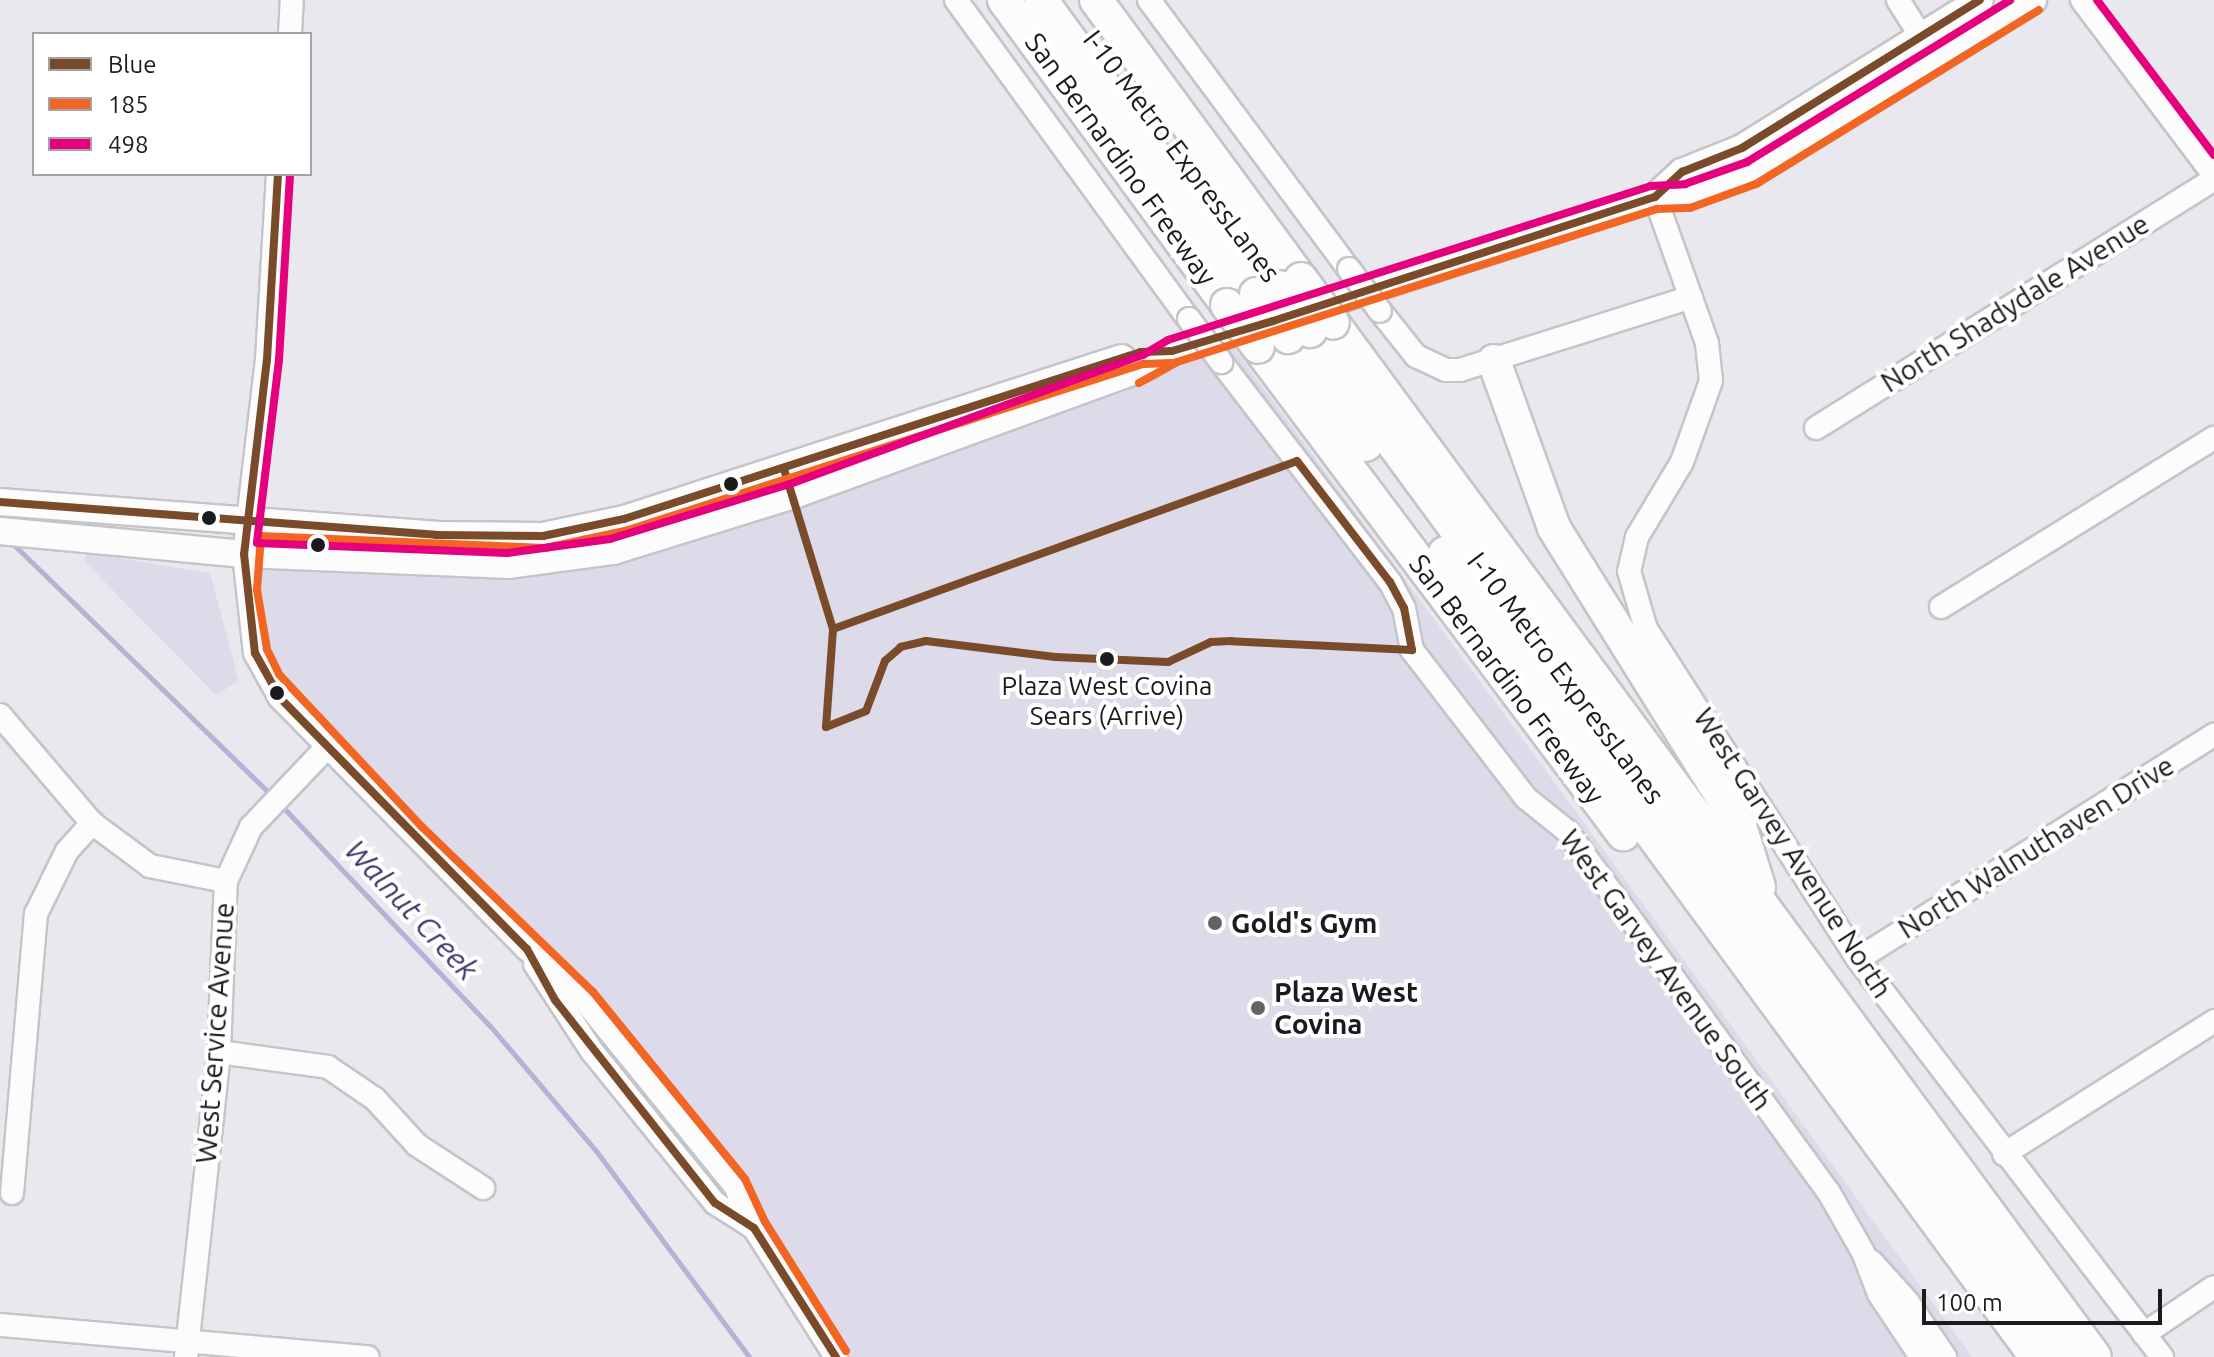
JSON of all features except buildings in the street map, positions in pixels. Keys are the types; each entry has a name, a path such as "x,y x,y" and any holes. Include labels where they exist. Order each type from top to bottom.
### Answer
{"highway":[{"name":"San Bernardino Freeway","path":"1004,0 1266,291 1293,332 1768,913 2095,1357"},
{"name":"I-10 Metro ExpressLanes","path":"1041,0 1266,291"},
{"name":"I-10 Metro ExpressLanes","path":"1065,0 1266,291"},
{"name":"San Bernardino Freeway","path":"1096,0 1293,332 2006,1351"},
{"name":"I-10 Metro ExpressLanes","path":"1293,332 2036,1357"},
{"name":"I-10 Metro ExpressLanes","path":"1293,332 2065,1357"},
{"path":"1494,361 1554,528 1740,826 1768,913"}],"main road":[{"path":"1655,197 1682,172 1742,148 1980,0"},
{"path":"0,502 250,523 543,536 624,519 1141,352 1172,351 1293,332 1655,197 1687,196 1752,173 1937,62 2033,0"},
{"path":"0,531 244,554 508,565 613,551 944,442 1148,366 1172,351"}],"street":[{"path":"290,32 292,0"},
{"name":"West Garvey Avenue South","path":"956,0 1221,362 1390,582 1404,608 1412,650 1526,798 1570,834 1828,1191 1863,1252 1879,1294 1921,1357"},
{"path":"1149,0 1380,311 1429,364 1460,370 1691,297"},
{"path":"1898,0 1937,62"},
{"path":"2082,0 2214,177"},
{"path":"278,176 250,523 244,554 255,653 280,698 527,949 584,1000 735,1186 754,1228 836,1357"},
{"name":"North Shadydale Avenue","path":"1816,428 2214,177"},
{"name":"West Garvey Avenue North","path":"1655,197 1707,343 1711,381 1682,462 1637,537 1629,571 1633,595 1646,629 1858,959 2162,1357"},
{"path":"1941,607 2214,438"},
{"path":"0,715 92,823 150,866 226,881"},
{"name":"North Walnuthaven Drive","path":"1858,959 2214,735"},
{"name":"West Service Avenue","path":"187,1350 219,1052 226,881 251,827 329,745"},
{"path":"12,1193 36,914 67,851 92,823"},
{"path":"527,949 591,1050 715,1203 754,1228"},
{"path":"539,972 562,994 584,1000"},
{"path":"2004,1154 2214,1021"},
{"path":"591,1050 615,1058 692,1150 703,1146"},
{"path":"219,1052 328,1067 375,1099 417,1145 483,1188"},
{"name":"West Garvey Avenue South","path":"1863,1252 1907,1301 1945,1357"},
{"path":"2144,1334 2214,1287"},
{"path":"0,1325 187,1350 368,1357"}],"shaded area":[{"name":"Plaza West Covina","path":"1225,336 1558,787 1972,1357 836,1357 713,1169 571,999 269,681 244,554 508,565 613,551"},
{"path":"87,553 210,573 239,681 216,695 84,561"}],"waterway":[{"name":"Walnut Creek","path":"10,541 272,796"},
{"name":"Walnut Creek","path":"279,803 491,1027 597,1152 749,1357"}],"transit line":[{"name":"Blue","path":"0,502 436,535 543,536 624,519 1141,352 1172,351 1273,321 1655,197 1682,172 1742,148 1980,0"},
{"name":"498","path":"290,176 279,360 257,543 507,553 610,539 790,484 1143,355 1168,340 1651,186 1685,184 1747,162 2010,0"},
{"name":"498","path":"2097,0 2214,155"},
{"name":"185","path":"1139,383 1177,362 1657,209 1690,208 1756,184 2039,10"},
{"name":"Blue","path":"278,176 267,359 244,554 255,653 280,698 527,949 555,1000 715,1203 754,1228 836,1357"},
{"name":"185","path":"846,1351 765,1222 745,1179 593,992 422,827 279,674 267,649 257,590 261,536 545,548 628,530 1143,364 1172,363"},
{"name":"Blue","path":"1297,461 1390,582 1404,608 1412,650 1231,641 1211,642 1168,662 1055,657 926,641 901,647 885,661 866,711 826,727 833,629 1297,461"},
{"name":"Blue","path":"784,469 833,629"}],"place":[{"name":"Plaza West Covina Sears (Arrive)","path":"1107,659"},
{"name":"Gold's Gym","path":"1215,923"},
{"name":"Plaza West Covina","path":"1258,1008"}]}
